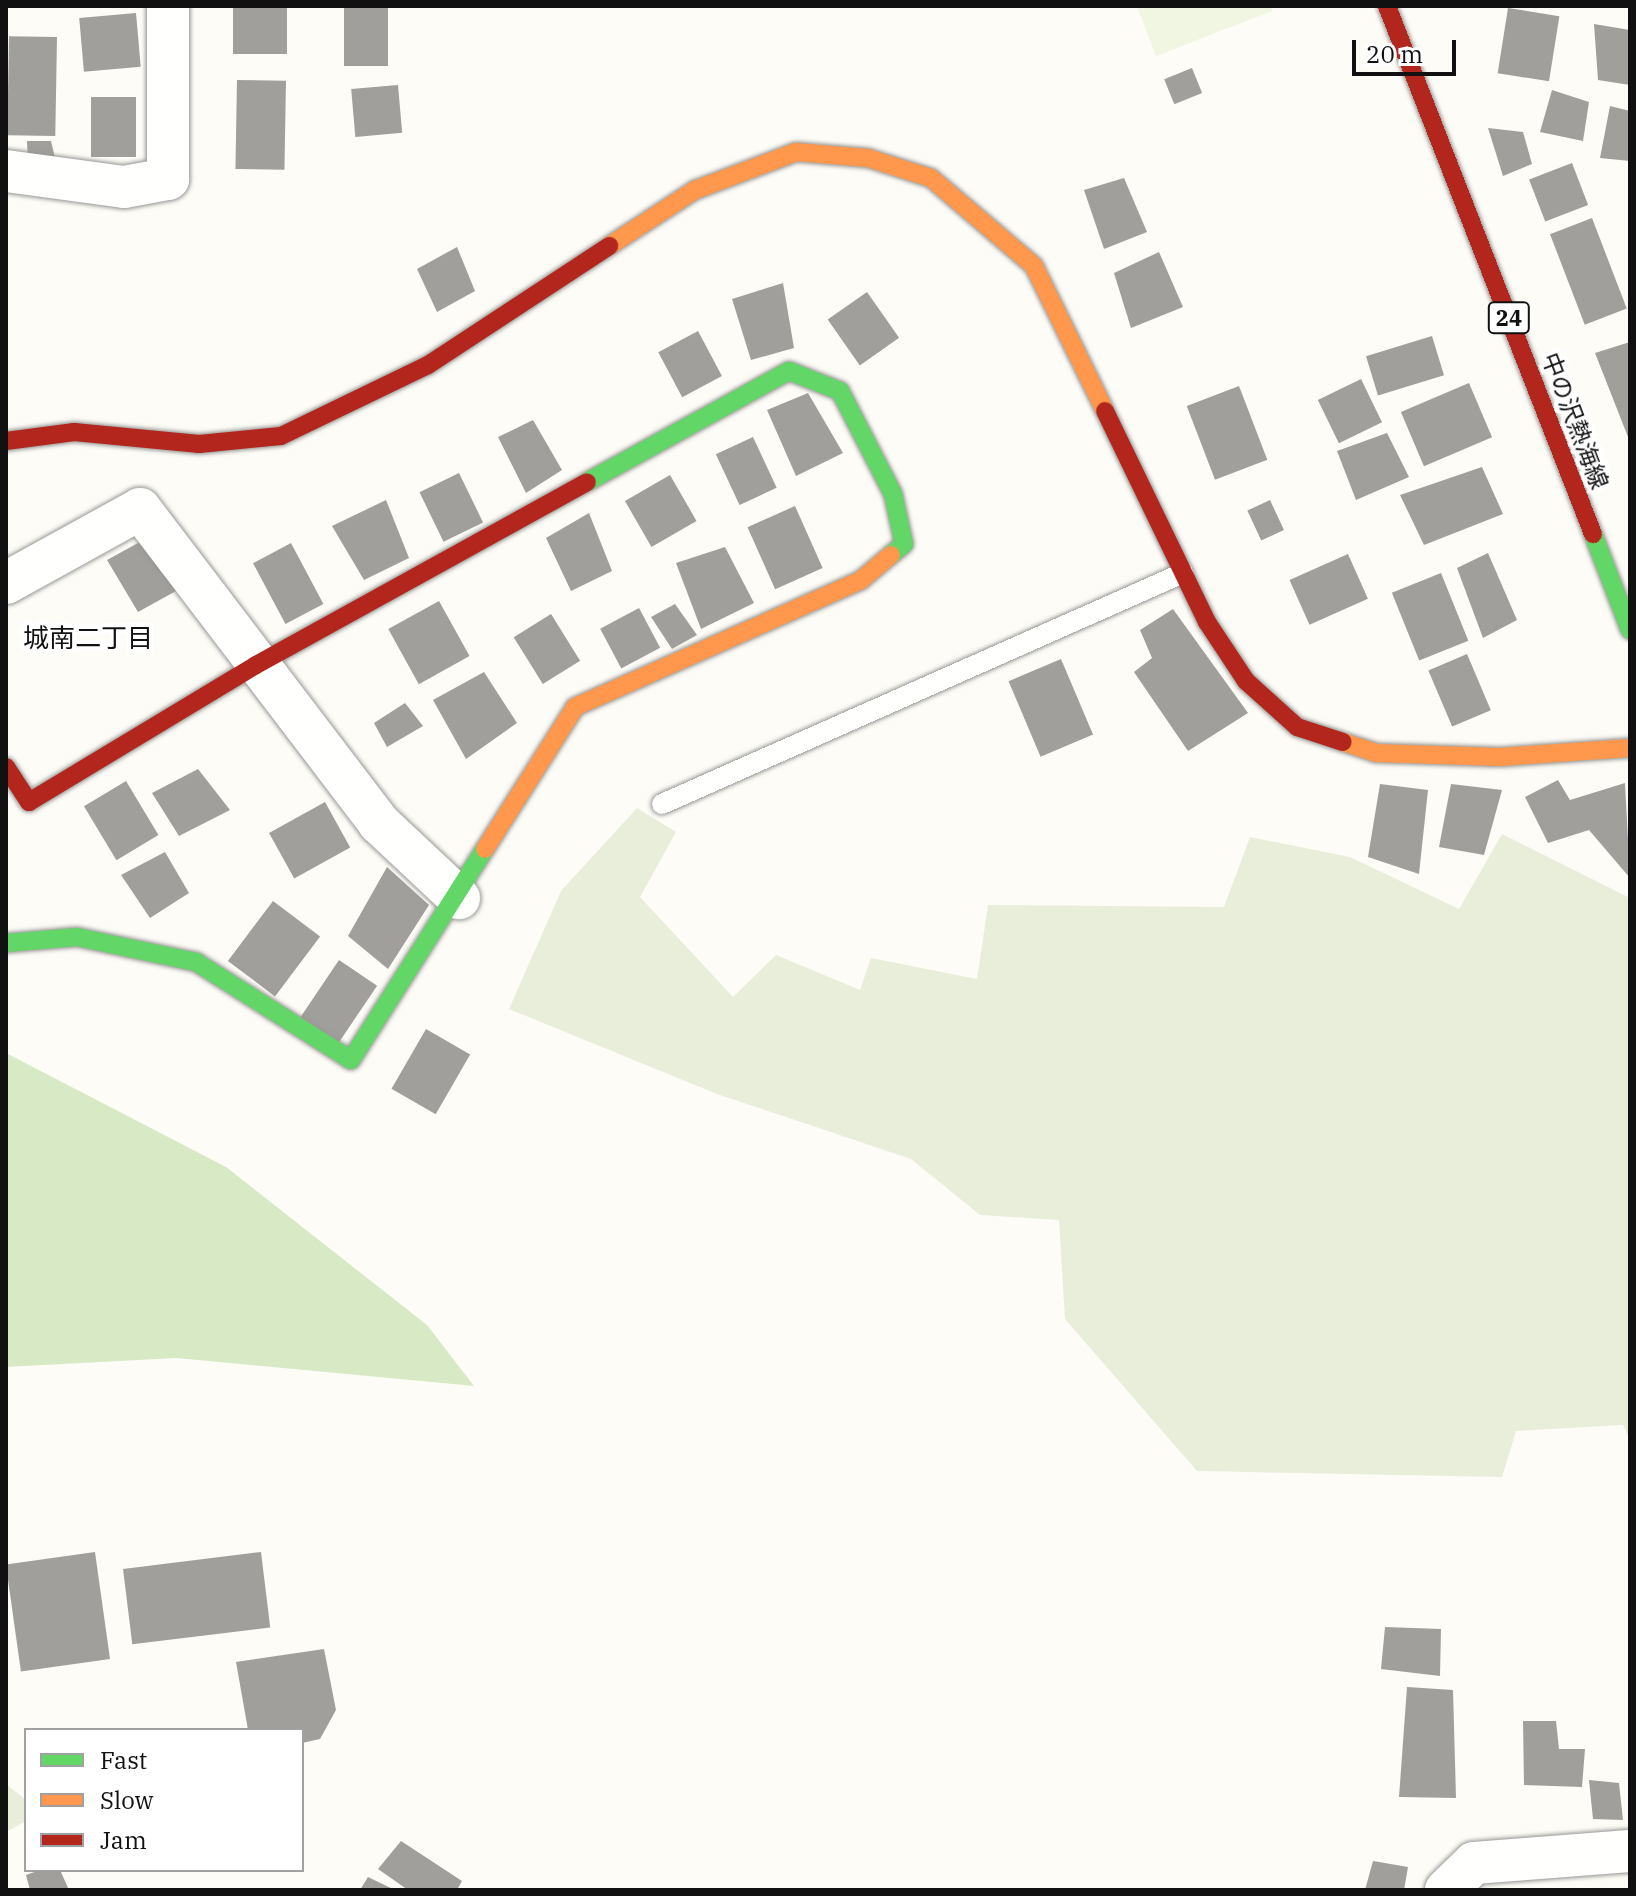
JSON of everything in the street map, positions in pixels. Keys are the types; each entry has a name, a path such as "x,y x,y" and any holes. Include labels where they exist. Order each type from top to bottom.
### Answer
{"street":[{"path":"6,171 124,187 168,179 168,6"},
{"name":"中の沢熱海線","path":"1387,6 1630,630"},
{"path":"6,441 74,432 199,444 281,436 428,365 695,190 796,152 868,158 931,178 1034,266 1183,573 1246,681 1297,727 1336,743 1376,753 1500,757 1630,748"},
{"path":"6,767 29,802 256,665 789,371 840,391 893,494 904,544 861,580 575,707 459,898 351,1060 196,962 77,937 6,943"},
{"path":"6,583 140,509 379,823 459,898"},
{"path":"1446,1890 1474,1863 1630,1851"}],"lane":[{"path":"662,804 1183,573"}],"green space":[{"path":"1137,6 1271,6 1272,11 1156,56"},
{"path":"637,808 676,832 640,897 733,997 776,955 860,990 871,958 977,979 988,905 1224,907 1250,837 1350,857 1459,909 1502,834 1630,898 1630,1440 1623,1425 1516,1431 1502,1477 1197,1471 1065,1319 1059,1220 980,1215 911,1159 717,1094 509,1009 561,891"},
{"path":"6,1053 226,1167 427,1325 474,1386 176,1358 6,1367"},
{"path":"6,1784 24,1798 24,1822 6,1832"}],"building":[{"path":"233,6 287,6 287,54 233,54"},
{"path":"344,6 388,6 388,66 344,66"},
{"path":"1508,8 1559,16 1549,81 1498,73"},
{"path":"136,13 141,67 84,72 79,18"},
{"path":"1594,24 1630,30 1630,85 1598,80"},
{"path":"9,36 57,37 55,136 7,135"},
{"path":"1192,68 1202,93 1174,104 1164,79"},
{"path":"237,80 286,81 284,170 235,169"},
{"path":"398,85 402,133 355,137 351,89"},
{"path":"1552,90 1589,102 1583,141 1540,132"},
{"path":"91,97 136,97 136,157 91,157"},
{"path":"1610,106 1630,111 1630,161 1600,158"},
{"path":"1488,128 1523,132 1532,164 1503,176"},
{"path":"27,141 51,141 55,158 28,162"},
{"path":"1572,163 1588,205 1545,221 1529,179"},
{"path":"1124,178 1147,232 1104,249 1084,190"},
{"path":"1592,218 1627,309 1585,325 1550,234"},
{"path":"457,247 475,291 437,312 417,269"},
{"path":"1159,252 1183,307 1131,328 1114,273"},
{"path":"783,283 794,348 751,360 732,299"},
{"path":"867,292 899,338 860,365 828,320"},
{"path":"698,331 722,376 682,397 658,352"},
{"path":"1432,336 1444,375 1378,395 1366,356"},
{"path":"1630,342 1630,442 1595,353"},
{"path":"1361,379 1382,422 1339,443 1318,400"},
{"path":"1469,383 1492,437 1424,466 1401,412"},
{"path":"1239,386 1267,460 1215,480 1187,406"},
{"path":"808,393 843,453 796,476 767,410"},
{"path":"533,420 562,470 526,493 498,437"},
{"path":"1387,433 1409,477 1356,500 1337,451"},
{"path":"753,437 777,488 740,505 716,454"},
{"path":"1482,467 1503,514 1424,545 1400,495"},
{"path":"459,473 483,522 444,542 419,492"},
{"path":"670,475 696,521 651,547 625,501"},
{"path":"386,500 409,558 364,580 332,526"},
{"path":"1270,500 1284,530 1261,540 1247,511"},
{"path":"795,506 823,568 775,589 747,527"},
{"path":"589,513 612,571 571,591 546,538"},
{"path":"147,538 185,586 138,612 107,560"},
{"path":"291,543 323,604 285,624 253,563"},
{"path":"725,547 754,603 701,629 676,563"},
{"path":"1488,553 1517,620 1483,638 1457,568"},
{"path":"1348,554 1368,599 1309,625 1290,580"},
{"path":"1441,573 1468,641 1419,661 1392,593"},
{"path":"439,601 470,656 419,684 388,629"},
{"path":"675,604 697,635 672,649 651,617"},
{"path":"639,608 660,648 621,668 600,629"},
{"path":"1173,609 1248,713 1188,751 1134,672 1152,658 1140,630"},
{"path":"551,614 580,661 543,684 514,637"},
{"path":"1467,654 1491,710 1452,727 1428,670"},
{"path":"1061,659 1093,734 1041,757 1009,681"},
{"path":"484,672 517,723 466,759 433,700"},
{"path":"405,703 423,726 387,747 374,723"},
{"path":"198,769 230,810 179,836 152,793"},
{"path":"1558,780 1570,800 1625,783 1630,878 1589,830 1548,843 1525,797"},
{"path":"126,781 158,835 116,860 84,806"},
{"path":"1380,784 1428,790 1419,874 1368,857"},
{"path":"1451,784 1502,790 1484,855 1439,847"},
{"path":"325,802 350,847 294,879 269,833"},
{"path":"165,852 189,893 150,918 121,875"},
{"path":"387,867 429,905 388,969 348,936"},
{"path":"273,901 320,937 275,996 228,961"},
{"path":"339,960 377,986 339,1043 300,1017"},
{"path":"426,1029 470,1054 436,1114 392,1089"},
{"path":"95,1552 110,1659 21,1671 6,1565"},
{"path":"261,1552 270,1627 132,1644 123,1569"},
{"path":"1385,1627 1441,1629 1440,1676 1381,1669"},
{"path":"324,1649 336,1710 320,1739 304,1743 304,1728 248,1728 236,1662"},
{"path":"1407,1687 1453,1690 1456,1798 1399,1797"},
{"path":"1523,1721 1556,1721 1559,1749 1585,1749 1582,1787 1524,1785"},
{"path":"1589,1780 1619,1783 1623,1820 1593,1819"},
{"path":"401,1841 462,1881 457,1890 408,1890 378,1869"},
{"path":"1373,1861 1408,1867 1404,1890 1365,1890"},
{"path":"61,1872 69,1890 30,1890 26,1875"},
{"path":"368,1877 395,1890 360,1890"}],"traffic: fast":[{"path":"587,482 789,371 840,391 893,494 904,544 891,555"},
{"path":"1593,534 1630,630"},
{"path":"6,943 77,937 196,962 351,1060 485,849"}],"traffic: slow":[{"path":"609,246 695,190 796,152 868,158 931,178 1034,266 1105,411"},
{"path":"485,849 575,707 861,580 891,555"},
{"path":"1343,742 1376,753 1500,757 1630,748"}],"traffic: jam":[{"path":"1387,6 1593,534"},
{"path":"6,441 74,432 199,444 281,436 428,365 609,246"},
{"path":"1105,411 1207,622 1246,681 1297,727 1343,742"},
{"path":"6,767 29,802 256,665 587,482"}],"district":[{"name":"城南二丁目","path":"88,638"}]}
